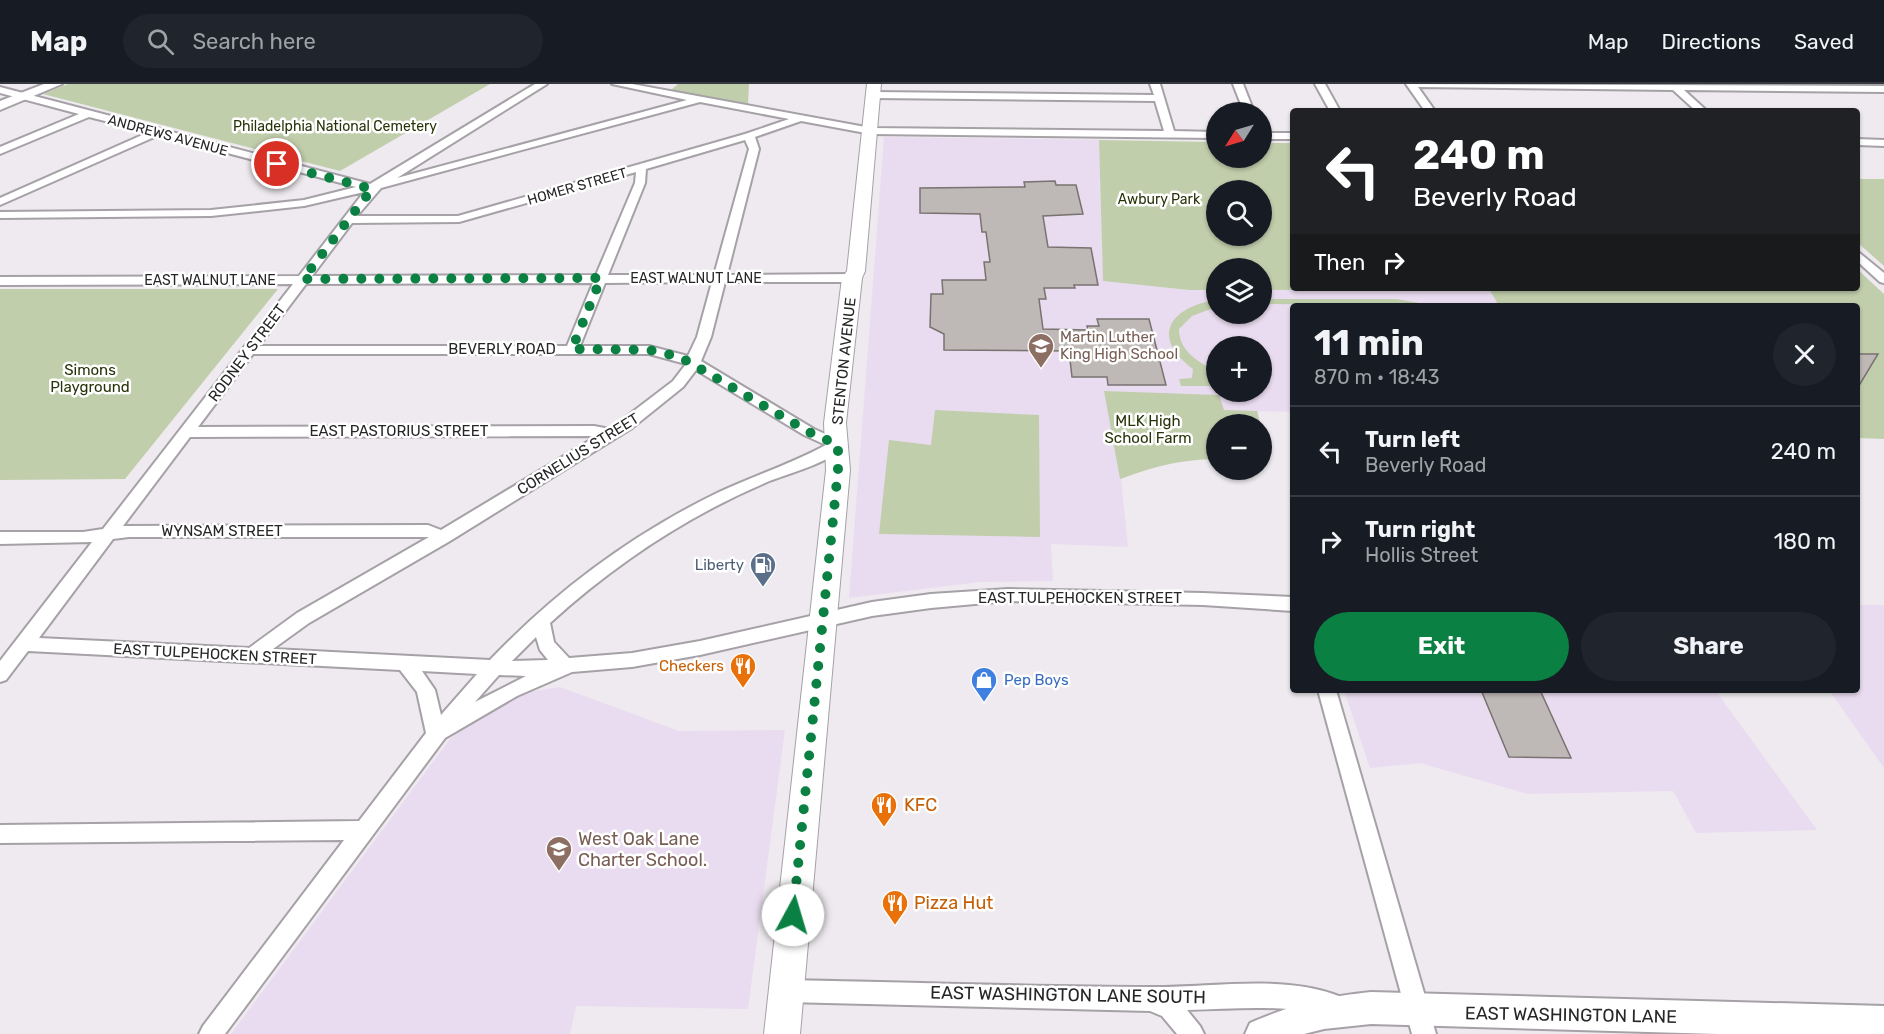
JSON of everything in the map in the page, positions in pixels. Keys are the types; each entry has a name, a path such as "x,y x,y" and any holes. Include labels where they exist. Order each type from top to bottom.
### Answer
{"main road":[{"path":"0,106 56,84"},
{"name":"STENTON AVENUE","path":"782,1034 838,470 835,423 852,278 856,271 871,131 873,90"},
{"name":"EAST WASHINGTON LANE","path":"1261,1034 1297,1020 1348,1010 1420,1022 1884,1022"}],"street":[{"name":"RODNEY STREET","path":"1,672 372,189 542,84"},
{"path":"617,84 871,131 1206,135"},
{"path":"1155,84 1170,134"},
{"path":"1238,84 1245,102"},
{"path":"1320,84 1333,108"},
{"path":"1411,84 1881,88"},
{"path":"1411,84 1428,108"},
{"path":"1674,85 1699,108"},
{"name":"ANDREWS AVENUE","path":"0,90 372,189"},
{"path":"873,90 1160,98"},
{"path":"0,215 211,213 282,207 372,189 701,99"},
{"path":"0,151 87,114"},
{"name":"HOMER STREET","path":"349,220 459,219 641,168 749,136 800,118"},
{"path":"0,202 156,132"},
{"name":"CORNELIUS STREET","path":"251,656 303,618 444,537 611,434 650,408 678,384 694,363 695,355 704,337 754,149 749,136"},
{"path":"1272,136 1290,136"},
{"path":"1860,142 1884,143"},
{"path":"572,349 640,183 641,168"},
{"path":"329,199 340,189 343,181 404,169 424,175"},
{"path":"329,199 350,202 358,208"},
{"path":"1860,258 1884,279"},
{"name":"EAST WALNUT LANE","path":"0,281 852,278"},
{"name":"BEVERLY ROAD","path":"250,350 649,350 680,357 694,363 809,432 838,445"},
{"name":"EAST PASTORIUS STREET","path":"187,432 594,431 611,434"},
{"path":"211,1034 436,734 490,669 541,620 609,565 667,527 718,498 775,472 815,458 838,445"},
{"name":"WYNSAM STREET","path":"0,538 83,538 129,531 428,531 444,537"},
{"name":"EAST TULPEHOCKEN STREET","path":"24,644 490,669 566,668 632,660 700,648 910,603 1008,595 1203,599 1290,604"},
{"path":"436,734 518,686 566,668 546,645 541,620"},
{"path":"406,664 426,690 436,734"},
{"path":"1328,693 1420,1022"},
{"path":"0,834 364,830"},
{"name":"EAST WASHINGTON LANE SOUTH","path":"786,991 1150,999 1220,996 1304,999 1348,1010"},
{"path":"1150,999 1170,1008 1183,1020 1192,1034"}],"shaded area":[{"name":"Martin Luther King High School","path":"884,137 1099,140 1103,281 1206,290 1206,324 1272,324 1272,290 1490,291 1497,303 1290,303 1290,412 1206,414 1206,459 1156,465 1121,479 1128,547 1051,544 1053,581 980,582 849,598"},
{"path":"1860,605 1884,605 1884,768 1831,693 1860,693"},
{"name":"West Oak Lane Charter School.","path":"560,687 679,731 785,730 748,1009 576,1006 570,1034 231,1034 450,739 481,714 521,693"},
{"path":"1345,693 1717,693 1817,830 1696,833 1673,791 1528,794 1420,763 1370,768"}],"green space":[{"name":"Philadelphia National Cemetery","path":"68,84 490,84 340,171 43,94"},
{"path":"678,84 749,84 748,104 671,90"},
{"name":"Awbury Park","path":"1099,140 1206,142 1206,168 1272,168 1272,143 1290,143 1290,290 1272,290 1272,258 1206,258 1206,290 1103,281"},
{"path":"1860,179 1884,179 1884,266 1860,245"},
{"name":"Awbury Park","path":"1860,272 1884,294 1884,439 1860,438 1860,303 1497,303 1490,291 1860,291"},
{"name":"Simons Playground","path":"0,289 278,289 125,479 0,480"},
{"path":"1272,299 1397,299 1419,303 1290,303 1272,304"},
{"path":"1206,302 1206,311 1192,316 1179,329 1182,344 1186,350 1206,366 1206,386 1181,386 1179,379 1192,378 1193,369 1180,357 1172,345 1169,335 1171,325 1177,316"},
{"name":"MLK High School Farm","path":"1104,391 1206,395 1206,402 1221,402 1224,410 1257,411 1258,414 1206,414 1206,460 1168,464 1120,479"},
{"path":"935,410 1039,415 1040,537 879,534 889,440 931,445"}],"building":[{"name":"Martin Luther King High School","path":"1055,181 1056,185 1076,185 1083,214 1043,216 1048,247 1091,248 1098,285 1044,288 1046,299 1039,299 1043,329 1088,330 1087,326 1099,326 1097,319 1149,319 1166,385 1108,385 1107,377 1072,377 1069,351 944,350 944,334 930,327 931,294 943,294 942,280 986,280 984,262 990,262 986,232 982,232 980,214 920,213 920,188 1025,187 1024,182"},
{"path":"1860,354 1878,354 1860,384"},
{"path":"1482,693 1541,693 1571,758 1509,757"}],"place":[{"name":"Martin Luther King High School","path":"1041,369"},
{"name":"Liberty","path":"763,588"},
{"name":"Checkers","path":"743,689"},
{"name":"Pep Boys","path":"984,703"},
{"name":"KFC","path":"884,828"},
{"name":"West Oak Lane Charter School.","path":"559,872"},
{"name":"Pizza Hut","path":"895,926"}],"route":[{"path":"277,164 372,189 303,279 601,278 572,349 649,350 680,357 694,363 809,432 838,445 838,470 793,915"}]}
